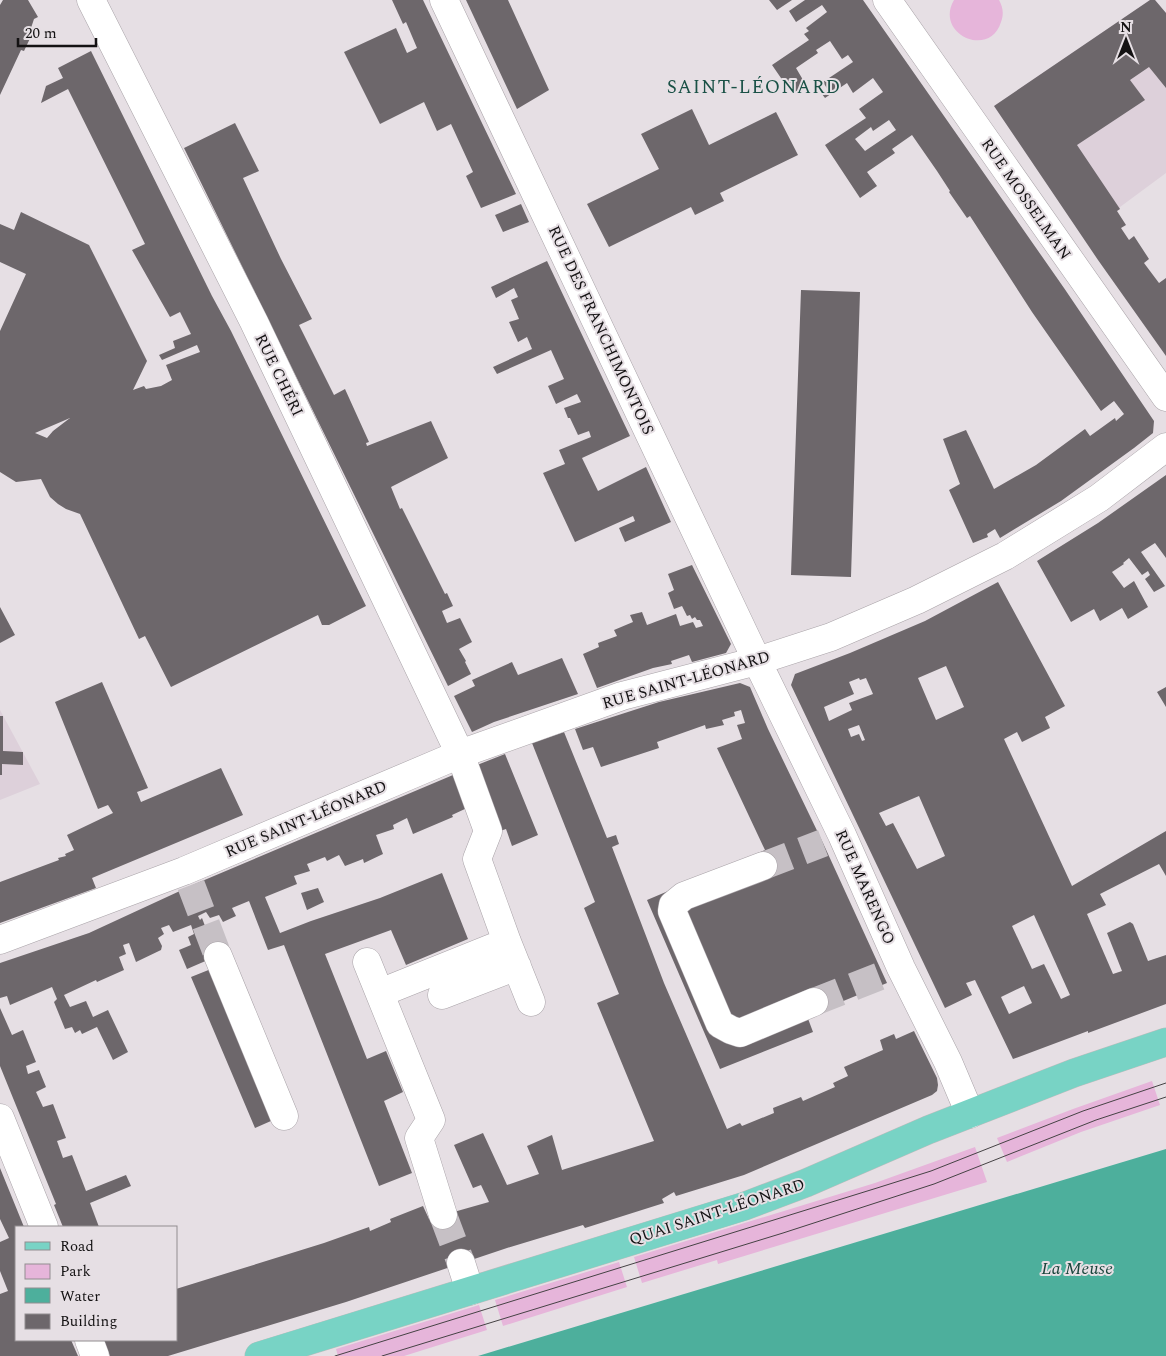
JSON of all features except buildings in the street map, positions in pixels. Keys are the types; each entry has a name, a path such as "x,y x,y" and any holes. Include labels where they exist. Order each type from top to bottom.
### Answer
{"main road":[{"name":"QUAI SAINT-LÉONARD","path":"259,1356 745,1206 806,1183 928,1130 1074,1074 1166,1042"}],"street":[{"name":"RUE CHÉRI","path":"91,0 254,322 460,754 488,831 477,859 531,1002"},
{"name":"RUE DES FRANCHIMONTOIS","path":"444,0 757,661"},
{"name":"RUE MOSSELMAN","path":"887,0 1166,397"},
{"name":"RUE SAINT-LÉONARD","path":"0,940 188,878 460,754 622,696 757,661 831,638 917,600 1005,556 1099,498 1166,447"},
{"name":"RUE MARENGO","path":"757,661 892,971 948,1062 970,1114"},
{"path":"763,866 684,896 673,905 672,911 720,1024 740,1032 814,1002"},
{"path":"380,993 512,954"},
{"path":"442,995 512,954"},
{"path":"218,956 284,1116"},
{"path":"367,962 431,1120 418,1138 443,1215"},
{"path":"0,1118 44,1226"},
{"path":"461,1263 470,1291"},
{"path":"88,1341 95,1356"}],"shaded area":[{"path":"1150,0 1155,0 1166,13 1166,173 1120,207 1120,209 1082,235 994,106"},
{"path":"0,710 40,784 0,800"}],"green space":[{"path":"954,0 999,0 1003,16 995,33 986,39 976,40 966,38 957,32 951,23 950,12"},
{"path":"1152,1081 1160,1105 1081,1132 1007,1162 997,1138"},
{"path":"975,1147 987,1182 718,1264 717,1260 642,1283 634,1257 875,1183"},
{"path":"619,1262 627,1287 503,1326 495,1300"},
{"path":"479,1305 487,1330 404,1356 338,1356 336,1349"}],"water":[{"name":"La Meuse","path":"1166,1149 1166,1356 478,1356"}],"tunnel":[{"path":"763,866 823,843"},
{"path":"191,885 218,956"},
{"path":"814,1002 883,975"},
{"path":"443,1215 461,1263"}],"tram line":[{"path":"335,1356 931,1171 1083,1111 1166,1083"},
{"path":"382,1356 783,1233 934,1184 1096,1120 1166,1097"}],"district":[{"name":"SAINT-LÉONARD","path":"754,87"}]}
